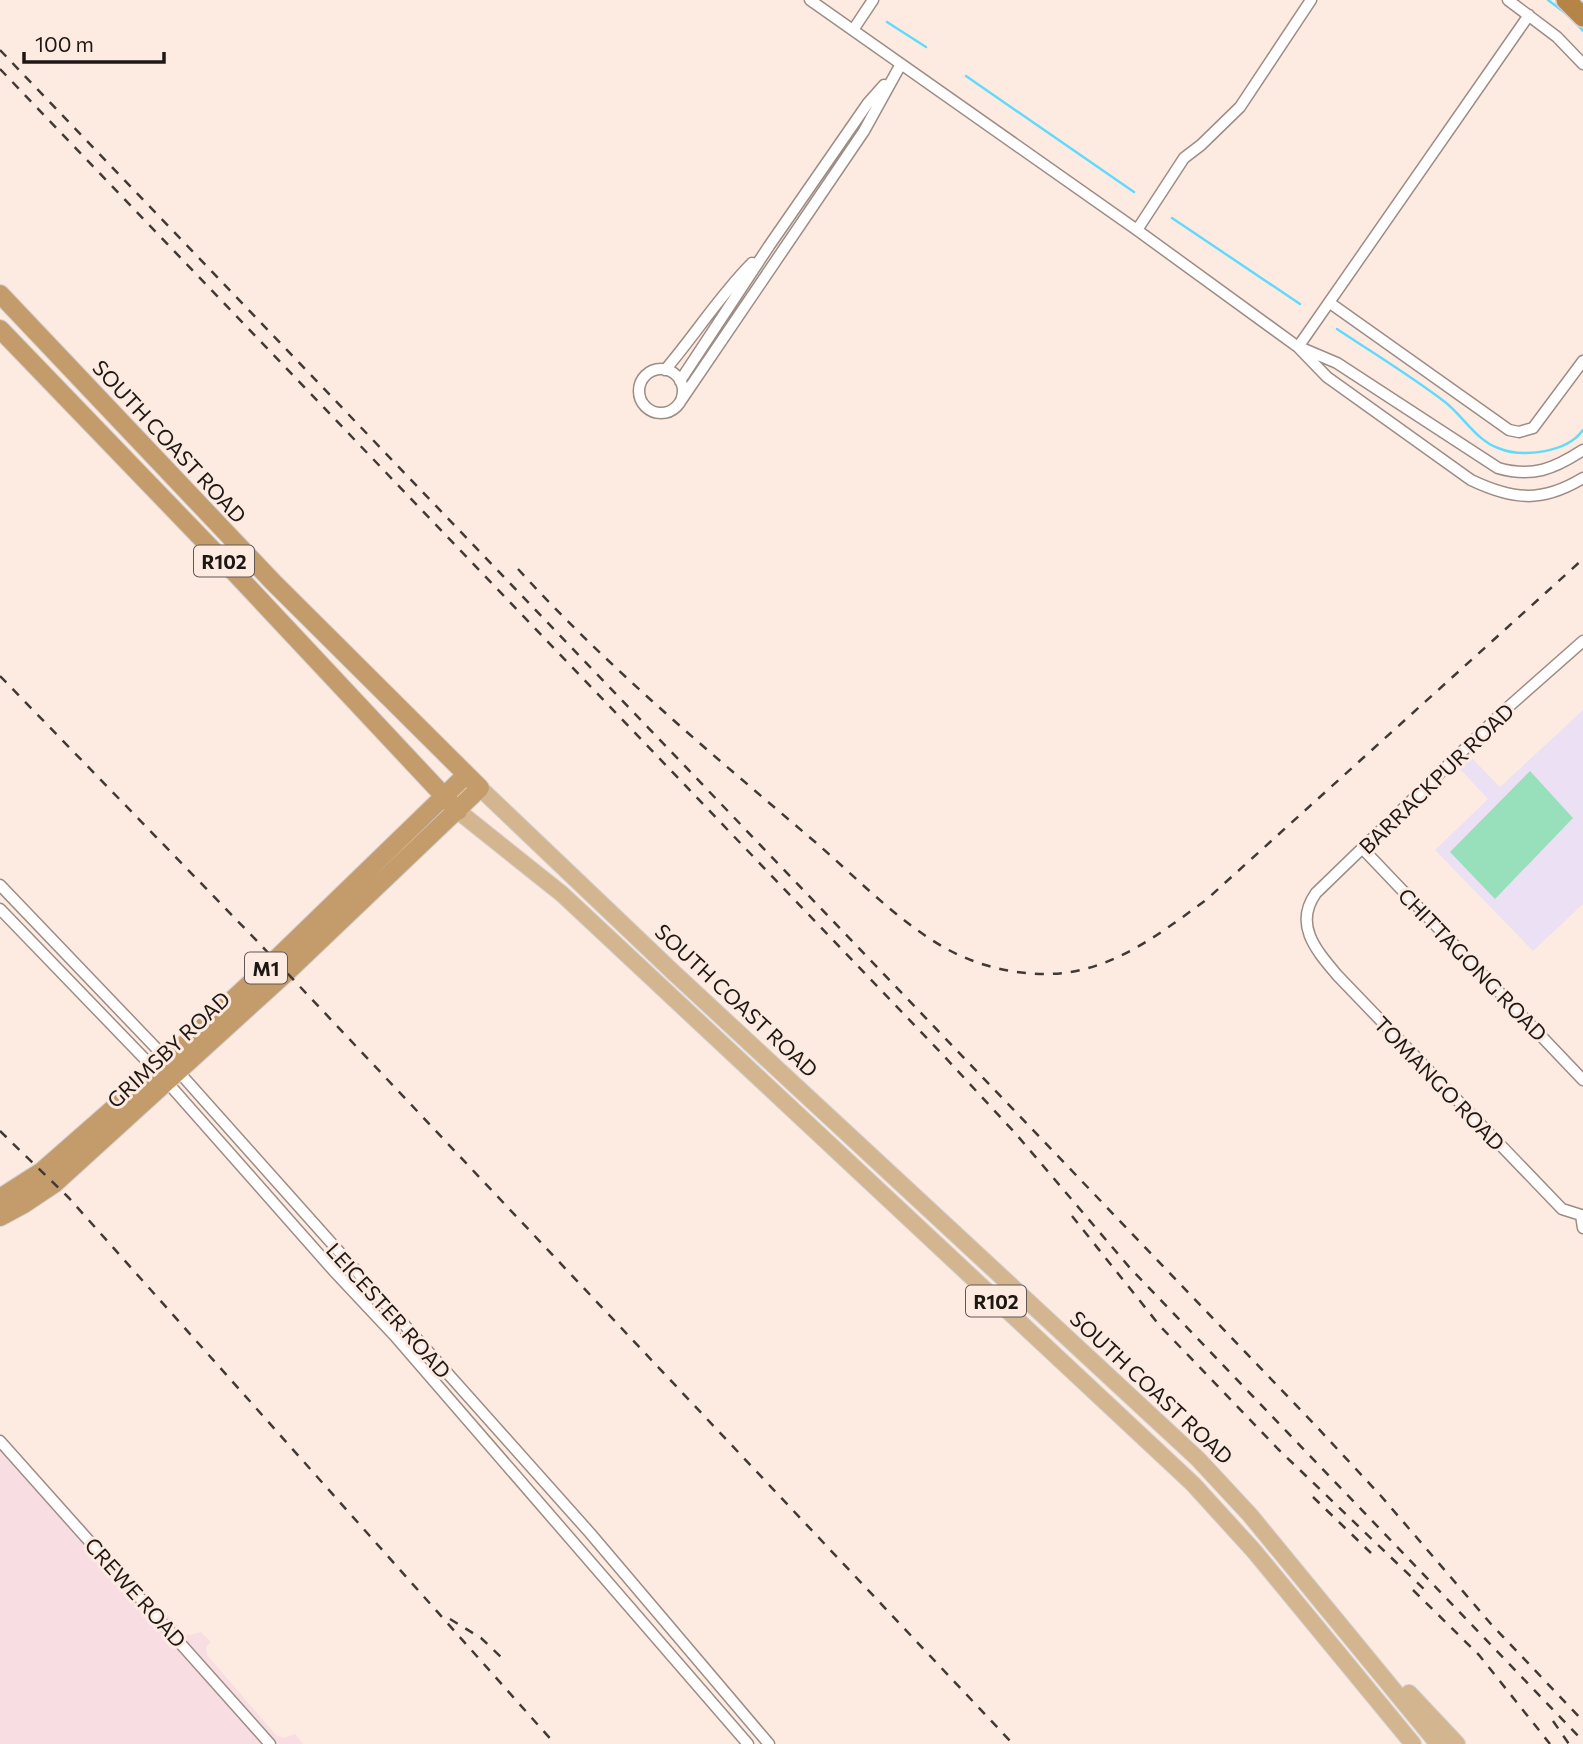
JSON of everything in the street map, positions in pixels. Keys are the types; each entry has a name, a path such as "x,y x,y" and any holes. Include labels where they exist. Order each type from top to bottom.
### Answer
{"highway":[{"path":"1566,0 1583,17"},
{"name":"SOUTH COAST ROAD","path":"0,294 273,582 480,788"},
{"path":"4,333 26,321"},
{"name":"SOUTH COAST ROAD","path":"4,333 235,573 458,811"},
{"name":"GRIMSBY ROAD","path":"167,1071 466,775"},
{"name":"GRIMSBY ROAD","path":"0,1217 13,1197 53,1161 167,1071 458,811 480,788"}],"main road":[{"name":"SOUTH COAST ROAD","path":"480,788 1218,1479 1438,1744"},
{"name":"SOUTH COAST ROAD","path":"458,811 533,871 1146,1438 1223,1516 1413,1744"},
{"path":"533,871 548,854"},
{"path":"676,1002 692,989"},
{"path":"763,1083 777,1068"},
{"path":"820,1137 834,1121"},
{"path":"855,1169 868,1153"},
{"path":"944,1253 960,1237"},
{"path":"1115,1412 1130,1395"},
{"path":"1290,1595 1304,1580"},
{"path":"1372,1663 1394,1677 1457,1744"},
{"path":"1368,1691 1402,1744"}],"street":[{"path":"810,0 1137,230 1298,347 1327,377 1471,480 1496,492 1517,496 1561,491 1583,478"},
{"path":"853,30 873,0"},
{"path":"1137,230 1184,159 1240,107 1311,0"},
{"path":"1508,0 1557,37 1583,64"},
{"path":"1298,347 1529,15"},
{"path":"680,381 868,103 901,64"},
{"path":"680,402 680,381 676,375 665,370 655,370 643,378 640,384 640,399 649,410 663,413 670,411 680,402 864,131 901,64"},
{"path":"665,370 692,339 732,284 769,246"},
{"path":"1331,303 1509,430 1519,432 1533,428 1583,361"},
{"path":"1298,347 1336,363 1498,468 1527,474 1564,462 1583,450"},
{"name":"BARRACKPUR ROAD","path":"1306,925 1308,907 1316,893 1505,710 1583,641"},
{"path":"1574,650 1583,660"},
{"name":"CHITTAGONG ROAD","path":"1362,848 1583,1080"},
{"name":"LEICESTER ROAD","path":"0,885 67,953 333,1270 397,1338 748,1744"},
{"name":"LEICESTER ROAD","path":"0,909 167,1071 590,1533 769,1744"},
{"name":"TOMANGO ROAD","path":"1306,925 1315,948 1355,994 1562,1209 1582,1210 1583,1228"},
{"path":"55,965 67,953"},
{"name":"CREWE ROAD","path":"0,1441 270,1744"},
{"path":"736,1729 748,1719"}],"shaded area":[{"path":"1583,710 1583,904 1533,951 1435,850 1488,799 1459,768 1471,757 1500,787"},
{"path":"0,1433 185,1634 201,1632 211,1642 206,1647 207,1655 276,1735 284,1738 295,1734 303,1744 0,1744"}],"green space":[{"path":"1530,771 1573,818 1495,899 1450,852"}],"waterway":[{"path":"1548,0 1568,15"},
{"path":"887,22 926,47"},
{"path":"1575,22 1583,31"},
{"path":"966,76 1134,192"},
{"path":"1172,218 1300,304"},
{"path":"1337,329 1432,392 1483,439 1498,448 1519,453 1543,451 1566,444 1583,430"}],"railway":[{"path":"0,50 1315,1425 1381,1496 1491,1624 1583,1721"},
{"path":"0,69 943,1055 1016,1134 1130,1268 1583,1741"},
{"path":"518,569 552,606 662,709 910,925 945,948 969,959 1006,970 1046,974 1069,972 1112,960 1151,939 1206,900 1583,559"},
{"path":"0,676 257,941 1013,1744"},
{"path":"0,1131 69,1198 555,1744"},
{"path":"1072,1216 1160,1326 1278,1449 1427,1592"},
{"path":"1313,1497 1371,1553"},
{"path":"1413,1590 1479,1655 1550,1744"},
{"path":"450,1619 481,1638 503,1659"},
{"path":"1553,1721 1569,1744"}]}
